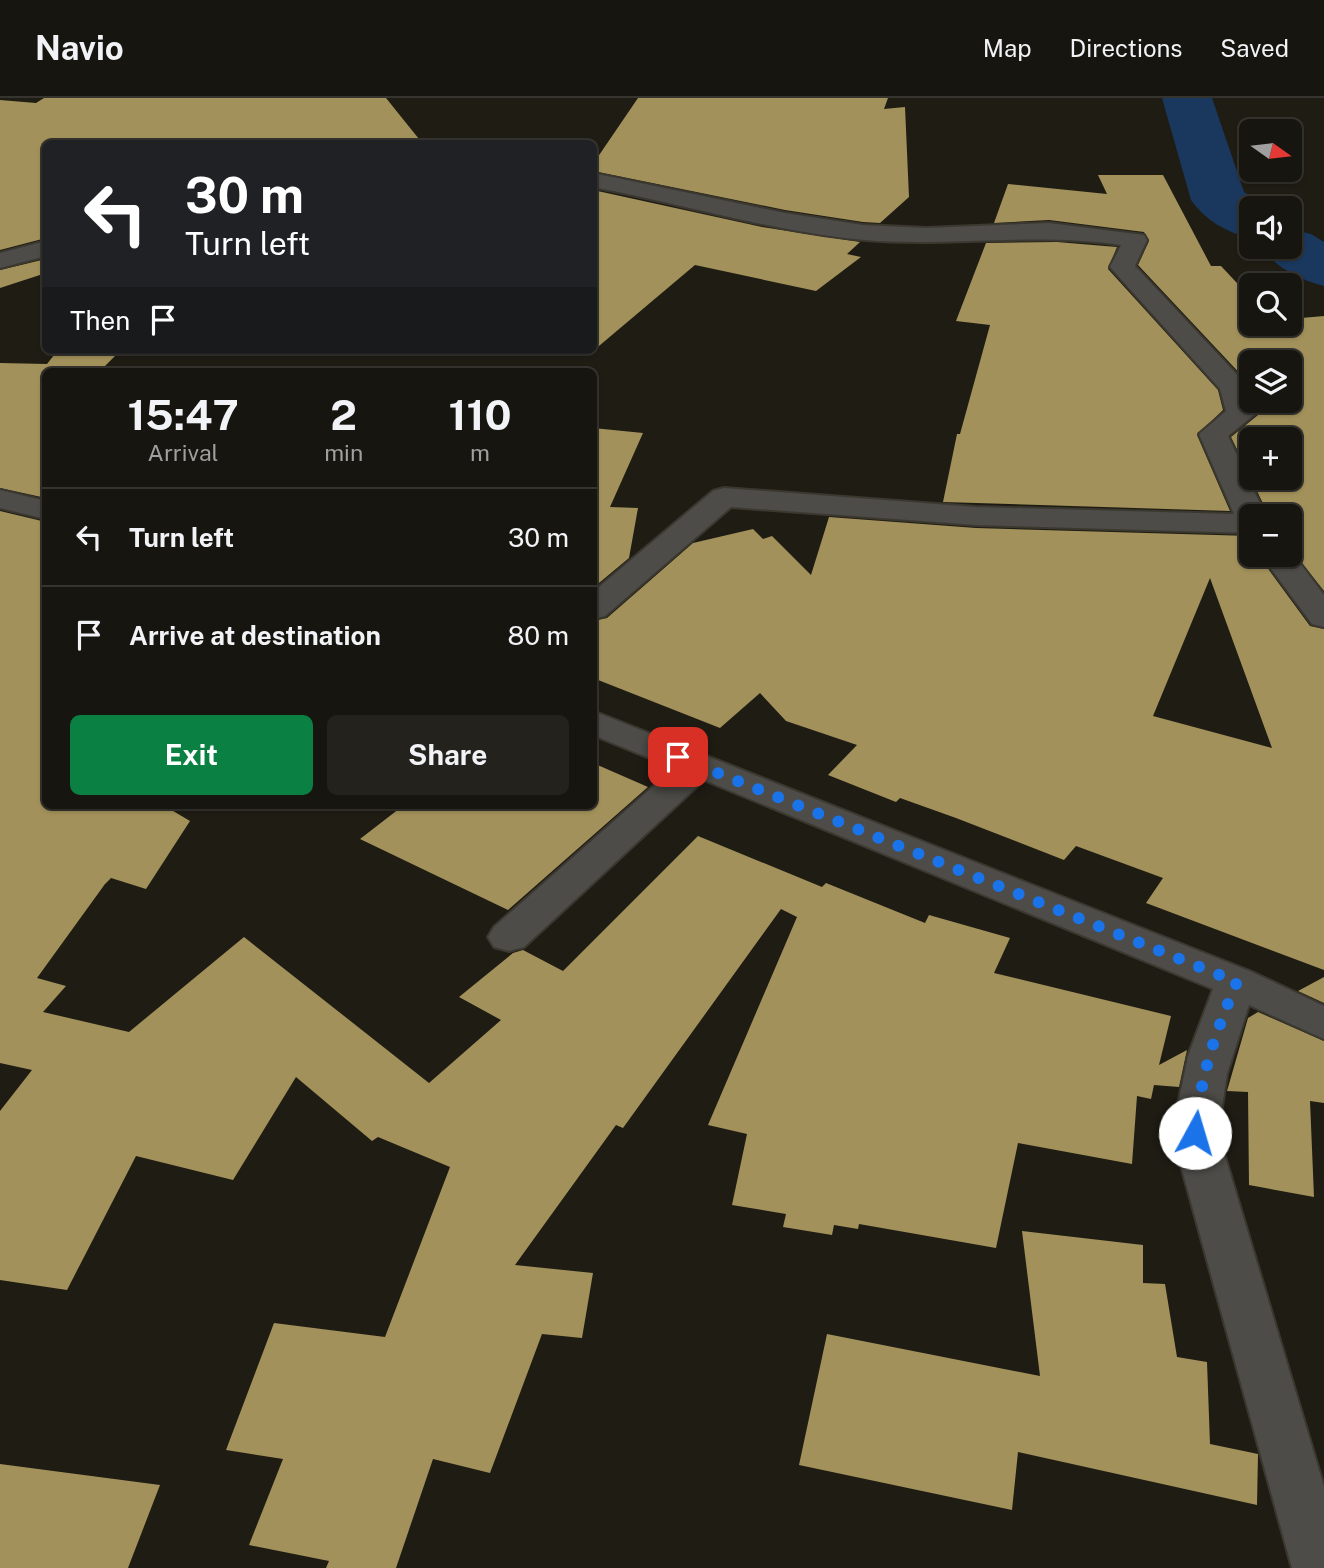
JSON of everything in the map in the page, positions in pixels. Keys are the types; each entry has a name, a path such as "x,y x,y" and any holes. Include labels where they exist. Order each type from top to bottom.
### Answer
{"street":[{"path":"597,181 741,213 836,229 901,235 957,236 1000,231 1097,233 1135,240 1122,267 1233,387 1241,414 1213,434 1245,504"},
{"path":"0,261 42,249"},
{"path":"597,606 724,497 976,516 1239,524"},
{"path":"0,499 42,509"},
{"path":"1286,567 1324,617"},
{"path":"597,724 1320,1014"},
{"path":"509,937 699,765"},
{"path":"1237,982 1210,1048 1200,1091 1195,1133 1320,1568"}],"building":[{"path":"44,98 386,98 420,140 42,140 42,239 0,250 0,100 36,103"},
{"path":"638,98 888,98 884,109 905,107 909,197 880,223 863,222 785,210 597,172 597,158"},
{"path":"1098,175 1163,175 1211,266 1221,266 1239,285 1239,336 1302,336 1302,318 1324,316 1324,591 1302,563 1302,504 1263,504 1256,490 1302,490 1302,427 1243,427 1257,413 1302,413 1302,350 1239,350 1239,373 1138,265 1149,241 1144,232 1049,220 994,223 1008,184 1107,194"},
{"path":"597,191 762,227 860,242 847,254 861,257 816,291 695,265 597,348"},
{"path":"1057,242 1117,247 1108,269 1218,390 1223,410 1197,435 1230,511 943,502 957,434 960,434 990,325 956,321 986,243"},
{"path":"42,260 42,274 0,288 0,270"},
{"path":"55,354 117,354 103,368 42,368 42,497 0,488 0,363 47,364"},
{"path":"597,428 643,433 610,507 638,508 629,558 597,585"},
{"path":"1239,430 1239,454 1231,437"},
{"path":"0,511 42,521 42,809 170,809 190,821 146,889 111,878 105,884 37,978 66,986 43,1012 129,1032 244,937 429,1083 501,1020 459,997 513,953 523,950 563,971 698,836 822,887 826,883 925,923 929,915 1010,938 994,973 1171,1016 1159,1065 1187,1050 1179,1087 1154,1085 1151,1099 1137,1096 1132,1164 1018,1143 996,1248 859,1224 858,1229 834,1225 832,1235 783,1227 786,1214 732,1205 747,1134 708,1125 797,917 781,909 623,1128 616,1125 515,1265 593,1273 582,1338 542,1334 490,1473 433,1459 396,1568 326,1568 329,1561 249,1545 283,1459 226,1450 274,1323 385,1337 450,1167 378,1137 372,1141 296,1077 233,1180 136,1156 67,1290 0,1280 0,1111 32,1070 0,1063"},
{"path":"829,517 976,528 1239,536 1239,567 1267,567 1310,626 1324,629 1324,970 1146,903 1163,878 1076,846 1064,860 956,818 900,798 896,802 828,775 857,745 786,721 760,693 720,728 597,680 597,620 607,618 693,543 753,529 763,539 772,536 811,575","holes":["1210,578 1272,748 1153,716"]},
{"path":"597,765 648,787 508,910 360,839 399,809 597,809"},
{"path":"1324,977 1324,1003 1298,991"},
{"path":"1258,1012 1324,1041 1324,1103 1310,1101 1314,1197 1249,1185 1248,1092 1227,1091 1248,1018"},
{"path":"1022,1231 1143,1245 1143,1283 1165,1284 1177,1357 1207,1362 1210,1444 1258,1454 1257,1505 1018,1452 1012,1510 799,1465 827,1334 1040,1376"},
{"path":"0,1464 160,1485 128,1568 0,1568"}],"waterway":[{"path":"1187,98 1219,200 1239,213"},
{"path":"1302,254 1324,268"}],"route":[{"path":"678,757 1237,982 1210,1048 1200,1091 1195,1133"}]}
